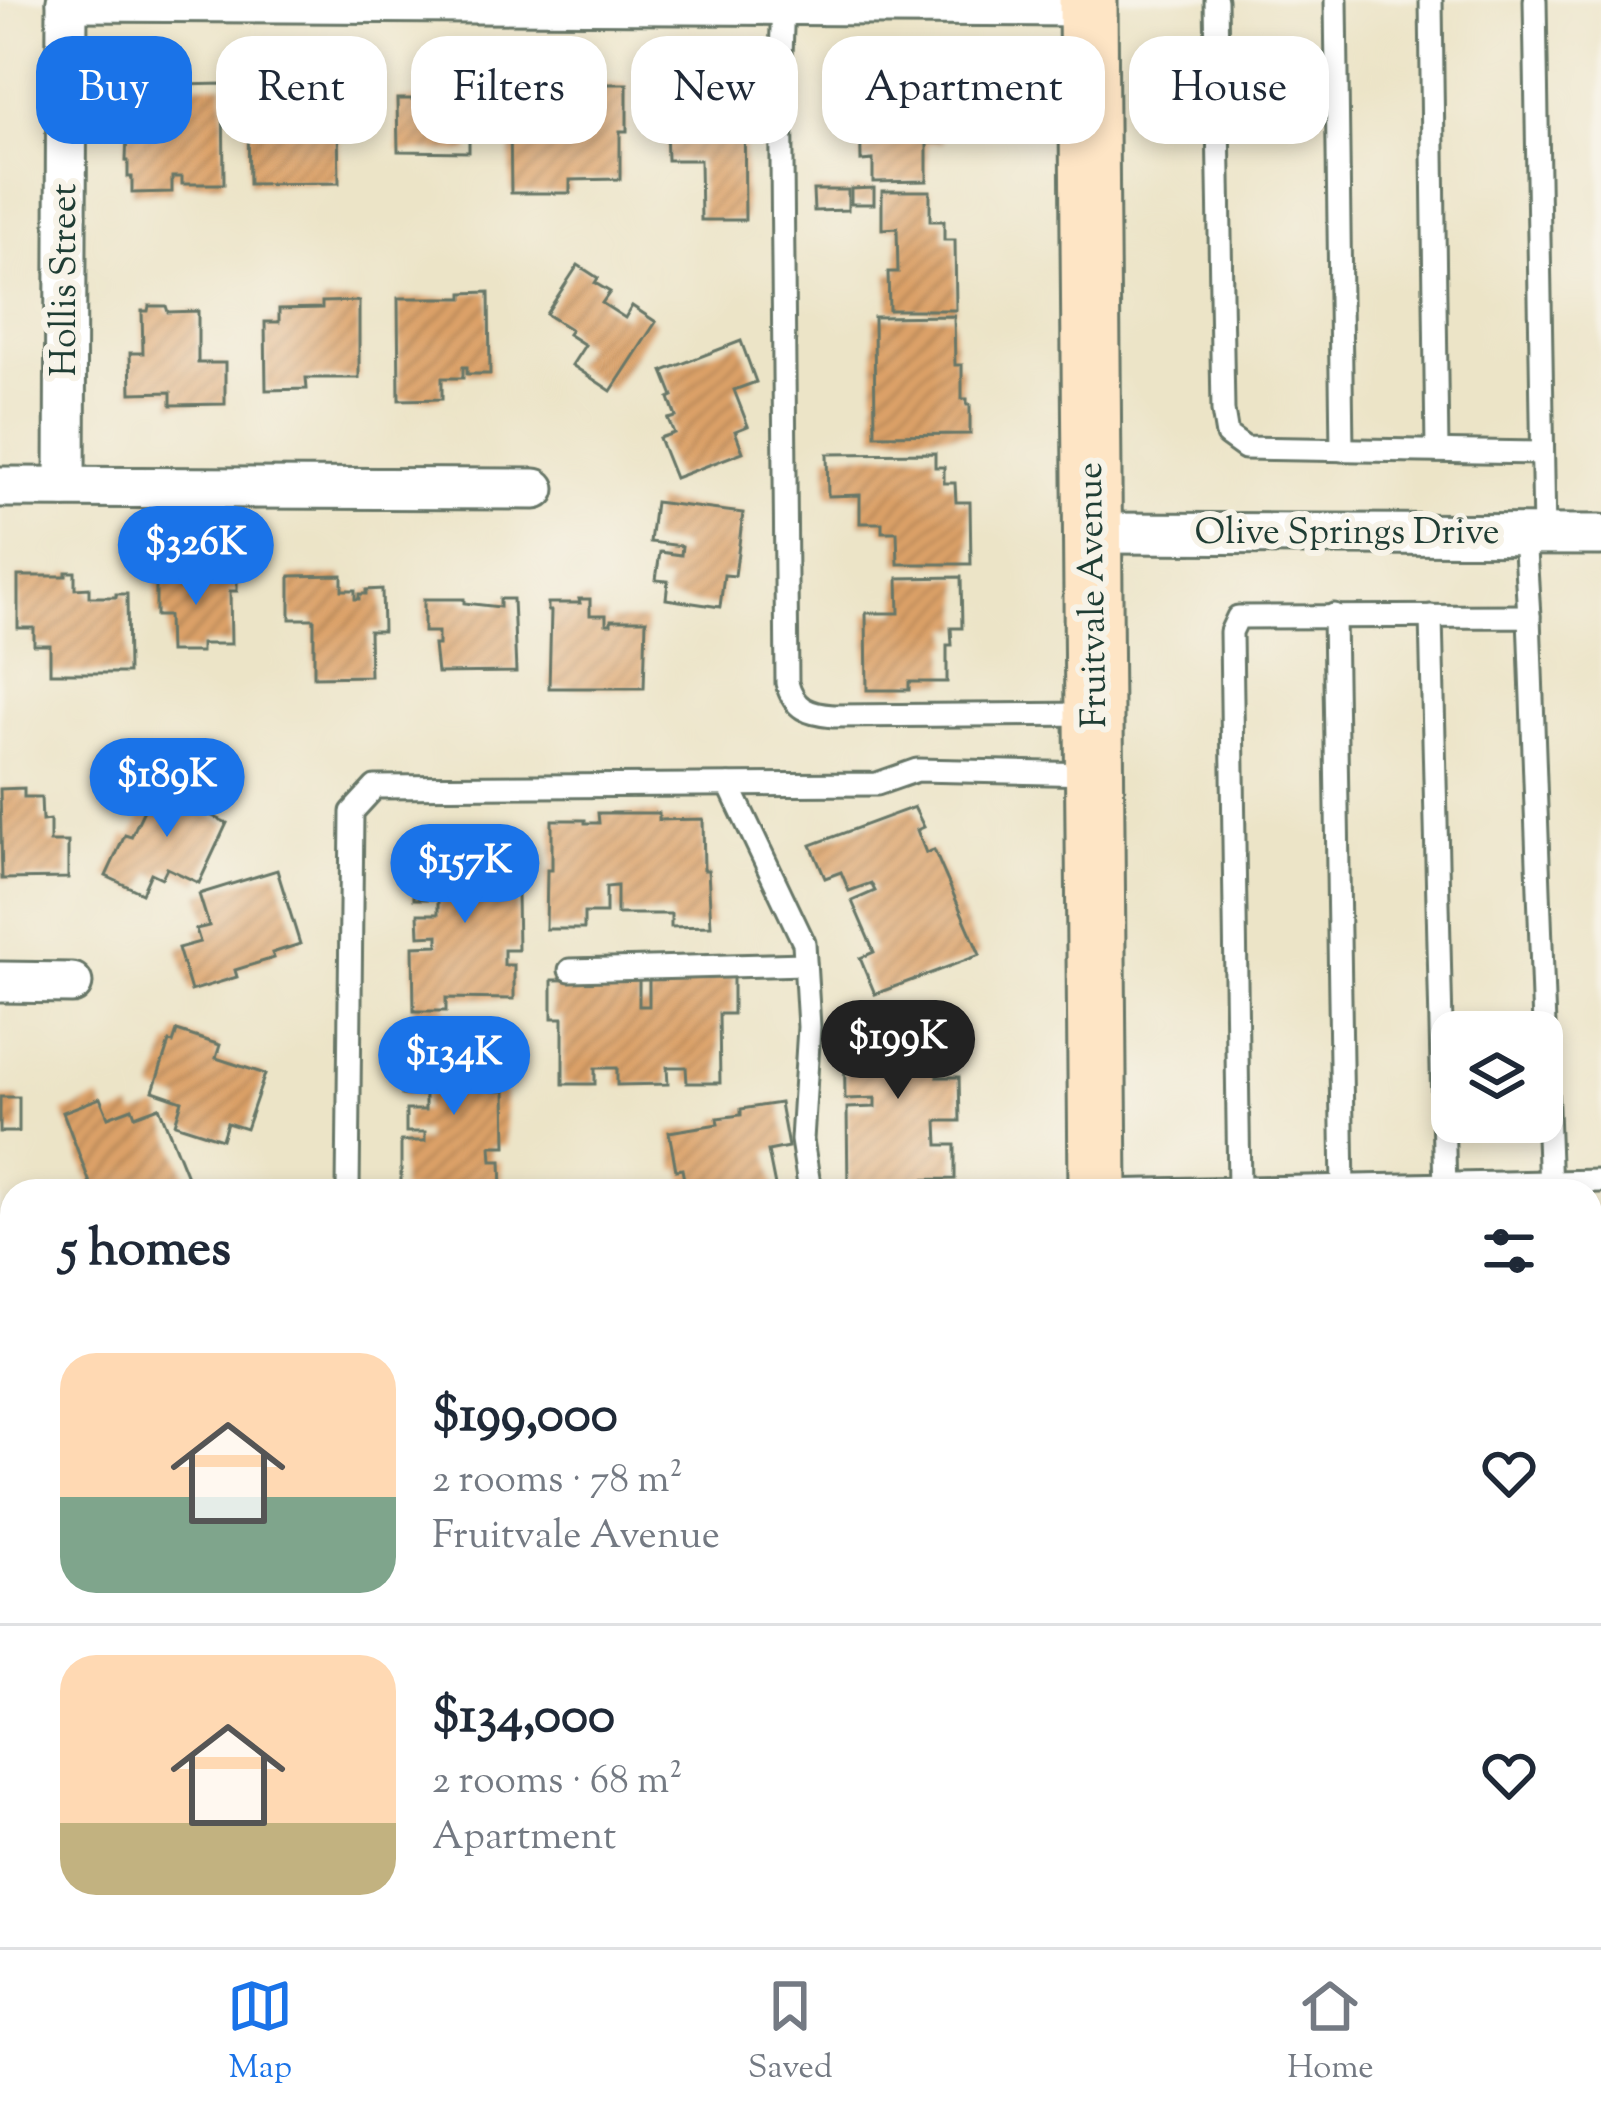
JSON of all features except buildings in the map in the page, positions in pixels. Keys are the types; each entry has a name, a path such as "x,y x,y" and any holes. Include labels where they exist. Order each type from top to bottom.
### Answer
{"main road":[{"name":"Fruitvale Avenue","path":"1088,3 1099,1179"}],"street":[{"path":"67,0 1088,3"},
{"name":"Hollis Street","path":"64,487 67,0"},
{"path":"0,487 535,489"},
{"name":"Olive Springs Drive","path":"1094,533 1601,535"},
{"path":"0,982 72,983"}],"lane":[{"path":"1216,0 1222,411 1227,435 1245,448 1542,453"},
{"path":"1336,0 1342,450"},
{"path":"1431,0 1437,452"},
{"path":"1535,0 1542,453 1529,616 1550,1179"},
{"path":"783,2 786,659 791,698 812,714 833,716 1096,715"},
{"path":"1334,615 1343,1179"},
{"path":"1431,616 1445,1179"},
{"path":"1238,1179 1231,632 1238,617 1529,616"},
{"path":"348,1179 352,812 375,787 877,784 917,770 1096,774"},
{"path":"729,785 804,943 809,1027 802,1140 809,1179"},
{"path":"570,970 805,964"}]}
